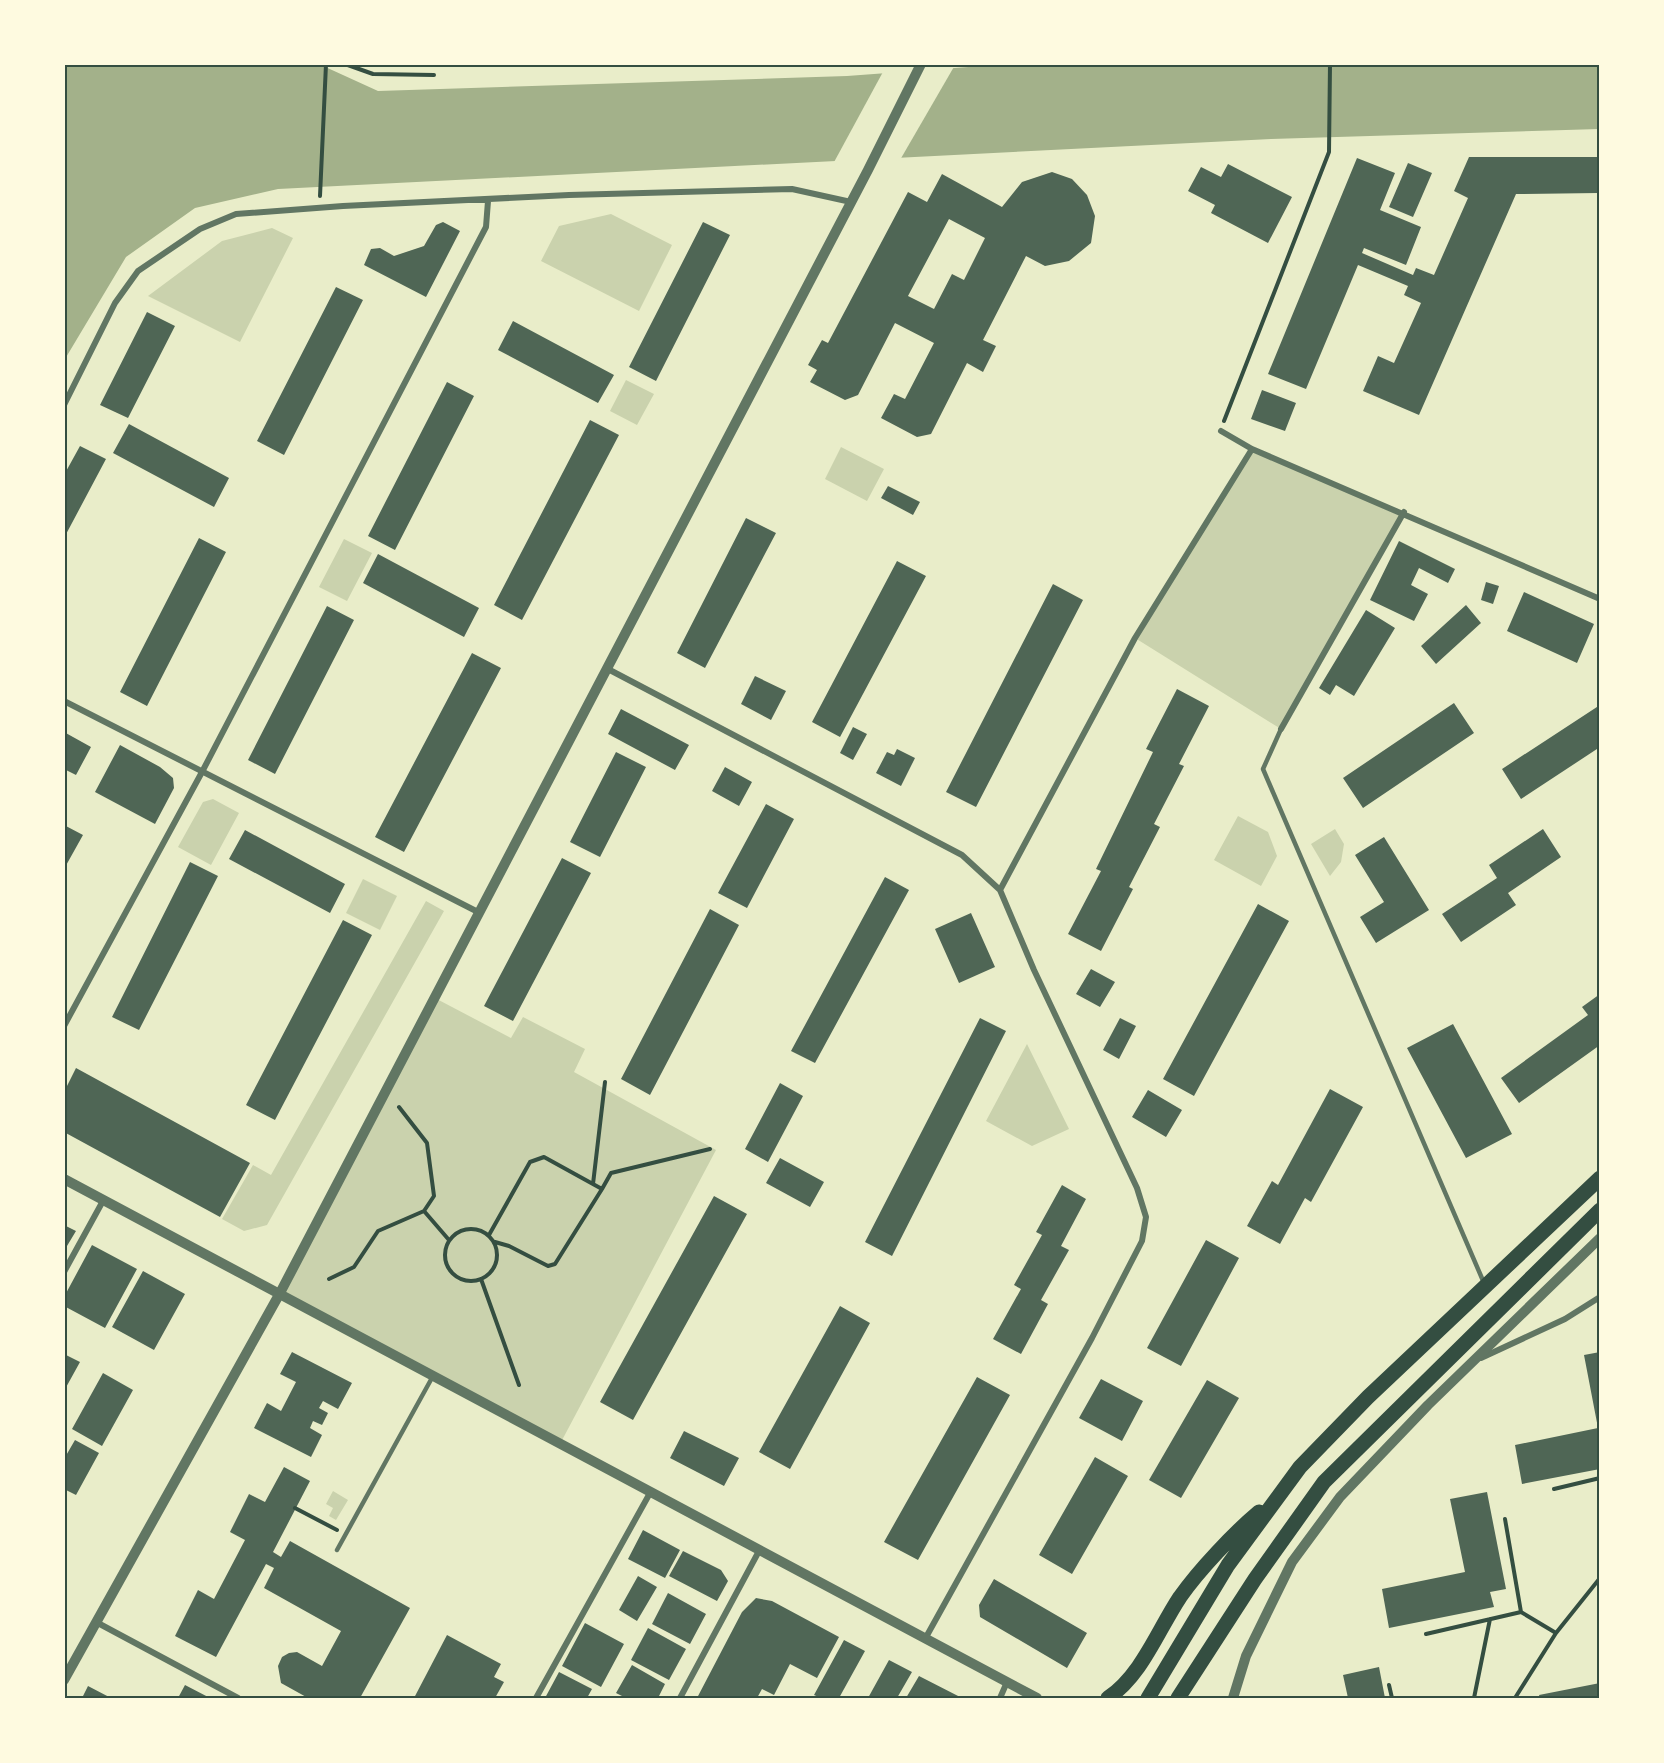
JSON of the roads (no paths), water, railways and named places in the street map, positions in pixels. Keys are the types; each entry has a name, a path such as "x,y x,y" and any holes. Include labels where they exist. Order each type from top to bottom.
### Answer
{"main road":[{"path":"1148,1698 1228,1565 1300,1467 1368,1397 1599,1178"},
{"path":"1178,1698 1255,1579 1324,1482 1599,1210"},
{"path":"1108,1698 1121,1690 1181,1596 1247,1522 1277,1496"}],"street":[{"path":"64,1680 279,1293 868,170 921,64"},
{"path":"64,405 115,303 138,271 200,229 236,214 267,210 488,201 569,195 792,189 851,202"},
{"path":"64,1026 202,772 486,227 488,201"},
{"path":"1221,430 1252,449 1404,512 1599,599"},
{"path":"1000,890 1135,638 1252,449"},
{"path":"1281,729 1404,512"},
{"path":"606,667 962,855 1000,890 1034,969 1137,1188 1146,1217 1142,1242 925,1639"},
{"path":"64,701 478,912"},
{"path":"64,1179 1037,1698"},
{"path":"64,1272 104,1199"},
{"path":"1233,1698 1246,1656 1292,1562 1340,1497 1428,1405 1599,1238"},
{"path":"1475,1361 1533,1331 1565,1319 1599,1297"},
{"path":"536,1698 650,1493"},
{"path":"680,1698 759,1551"},
{"path":"96,1622 238,1698"},
{"path":"999,1698 1007,1682"}],"lane":[{"path":"1281,729 1263,770 1486,1287"},
{"path":"337,1550 433,1376"}]}
